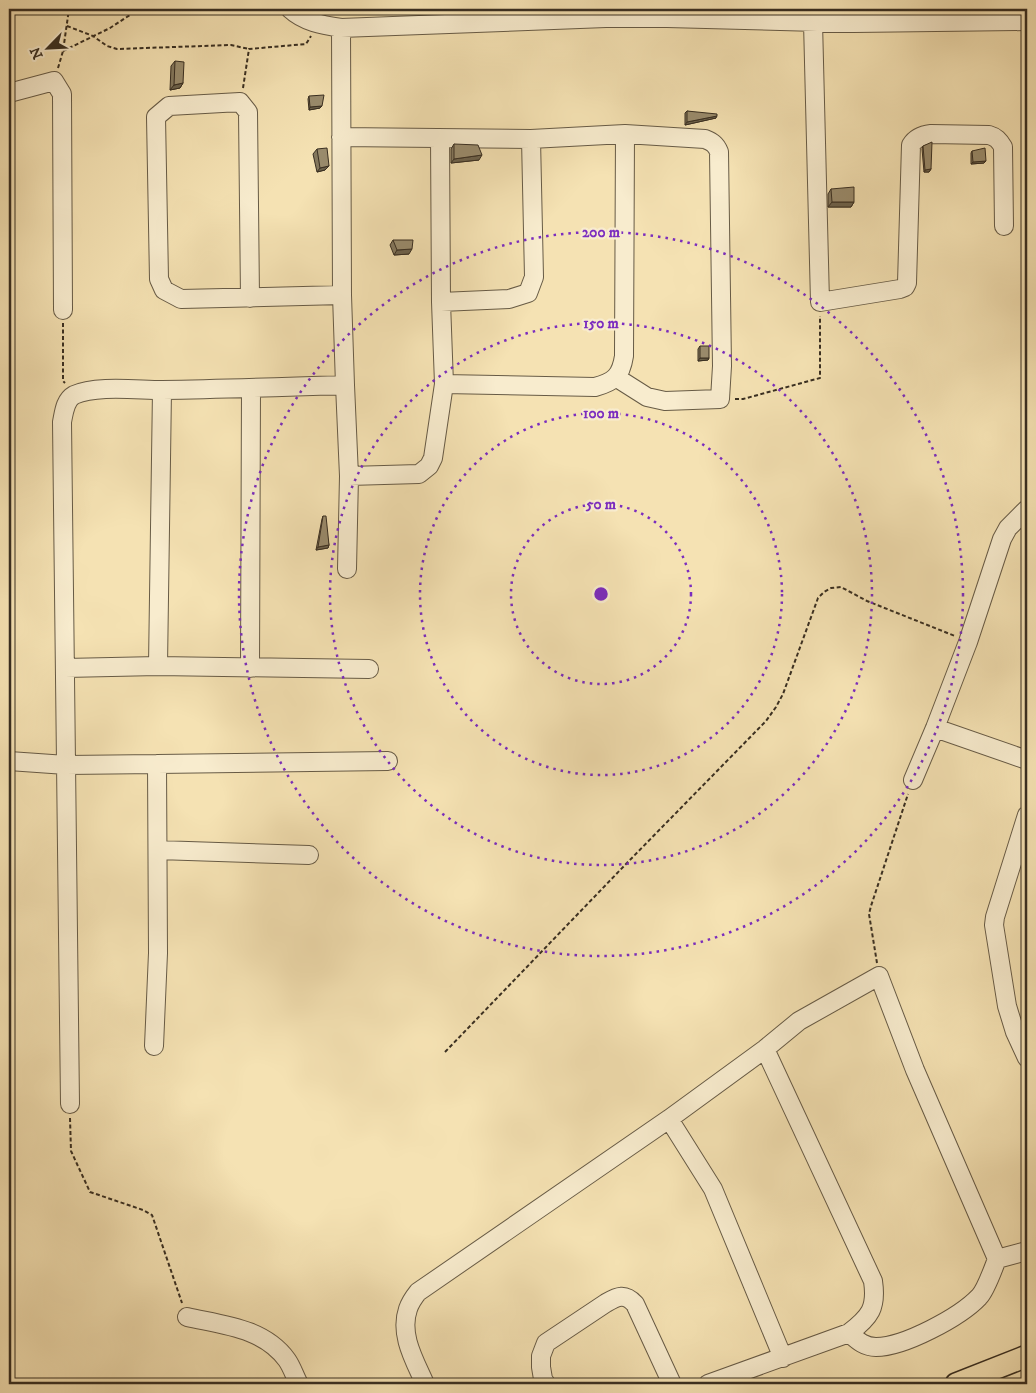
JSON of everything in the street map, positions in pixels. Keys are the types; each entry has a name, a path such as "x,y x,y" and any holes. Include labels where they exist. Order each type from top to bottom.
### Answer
{"main road":[{"path":"956,1384 1027,1356"}],"street":[{"path":"290,9 296,15 318,24 341,28 606,18 667,13 813,22 854,16 1027,21"},
{"path":"813,22 820,302 905,287 907,283 911,145 914,139 923,135 989,135 1000,141 1003,147 1004,226"},
{"path":"341,28 342,295 349,476 348,569"},
{"path":"9,94 54,81 62,94 63,310"},
{"path":"250,298 248,112 240,102 169,106 156,117 159,279 164,290 181,299 250,298 342,295"},
{"path":"341,137 531,139 625,134 705,139 715,144 719,152 722,366 720,400 665,401 646,397 617,378"},
{"path":"444,384 595,387 617,378 622,368 624,356 625,134"},
{"path":"349,476 419,474 429,466 434,458 444,384 441,302 440,138"},
{"path":"441,302 508,299 528,293 534,277 531,139"},
{"path":"70,1104 62,422 67,403 72,396 98,389 162,390 345,385"},
{"path":"250,668 251,388"},
{"path":"158,666 162,390"},
{"path":"913,780 968,642 1002,539 1008,528 1027,509"},
{"path":"65,668 158,666 369,669"},
{"path":"935,728 1027,760"},
{"path":"9,761 66,765 388,761"},
{"path":"154,1046 158,953 157,764"},
{"path":"1027,815 994,925 1007,1006 1027,1058"},
{"path":"158,850 309,855"},
{"path":"425,1384 406,1338 405,1322 408,1307 418,1292 669,1119 765,1049 799,1021 879,976 915,1070 997,1259 980,1296 960,1314 937,1326 901,1342 875,1347 859,1343 849,1333"},
{"path":"708,1384 849,1333 862,1323 871,1311 875,1296 873,1281 765,1049"},
{"path":"669,1119 713,1189 784,1358"},
{"path":"997,1259 1027,1251"},
{"path":"546,1384 541,1366 541,1356 546,1343 606,1303 623,1296 630,1298 636,1304 672,1384"},
{"path":"187,1317 242,1329 260,1336 287,1360 299,1384"}],"path":[{"path":"54,81 63,51 69,9"},
{"path":"63,51 110,28 139,9"},
{"path":"67,26 93,36 107,46 117,49 231,45 249,50 306,44 318,24"},
{"path":"240,102 249,50"},
{"path":"720,400 743,399 820,378 820,302"},
{"path":"63,310 63,381 72,396"},
{"path":"445,1052 766,721 783,694 818,598 824,592 832,588 841,587 866,601 968,642"},
{"path":"879,976 869,914 913,780"},
{"path":"70,1104 71,1151 90,1192 152,1214 187,1317"}],"building":[{"path":"175,61 184,62 183,83 174,85"},
{"path":"324,95 322,106 310,107 309,96"},
{"path":"687,111 717,114 717,116 687,122"},
{"path":"932,142 931,169 925,170 923,146"},
{"path":"454,144 478,145 482,155 454,159"},
{"path":"327,148 329,166 320,168 317,149"},
{"path":"985,148 986,161 973,162 972,151"},
{"path":"854,187 854,202 832,202 831,189"},
{"path":"393,240 413,240 412,249 397,250"},
{"path":"700,346 709,346 709,358 700,358"},
{"path":"323,516 326,516 329,545 318,547"}]}
